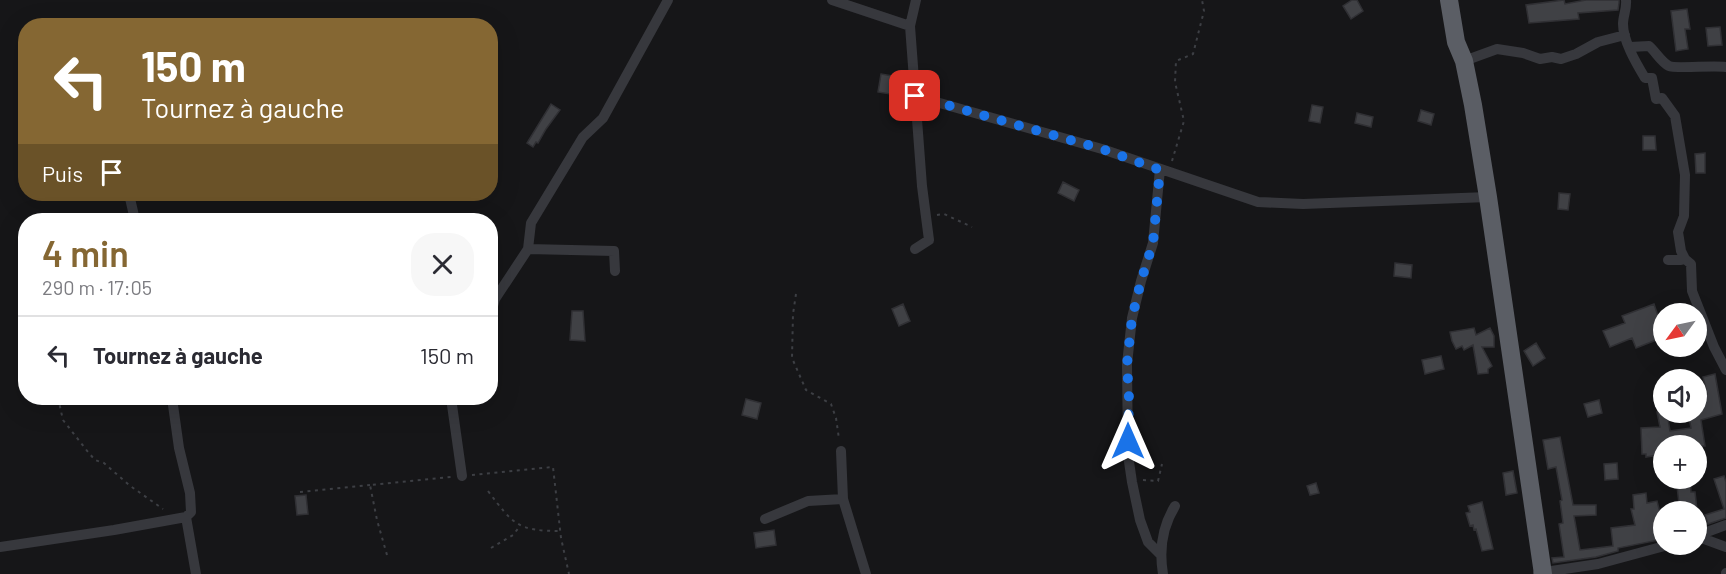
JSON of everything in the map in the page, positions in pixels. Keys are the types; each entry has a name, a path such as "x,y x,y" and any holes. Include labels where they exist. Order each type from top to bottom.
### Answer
{"highway":[{"path":"1449,0 1456,42 1464,61 1488,197 1547,573"}],"street":[{"path":"498,294 528,249 531,223 583,137 603,117 669,0"},
{"path":"832,0 910,26"},
{"path":"915,249 929,240 910,26 916,0"},
{"path":"1626,0 1627,10 1623,22 1633,58 1645,78 1652,78 1656,99 1662,98 1675,116 1686,175 1684,216 1678,232 1681,251 1691,264 1692,291 1714,347 1726,370"},
{"path":"1464,61 1497,50 1523,52 1540,59 1552,57 1562,59 1598,42 1625,35"},
{"path":"1630,47 1649,46 1666,65 1673,68 1697,66 1726,68"},
{"path":"915,96 1102,149 1258,202 1303,204 1488,197"},
{"path":"1160,554 1148,542 1140,520 1132,482 1127,436 1129,398 1127,364 1132,318 1153,243 1164,171"},
{"path":"528,249 614,251 615,271"},
{"path":"1668,260 1686,258"},
{"path":"0,547 186,517 191,512 190,493 179,448 173,405"},
{"path":"452,405 462,476"},
{"path":"841,451 843,499 866,574"},
{"path":"765,519 808,501 843,499"},
{"path":"1163,574 1160,554 1166,521 1175,506"},
{"path":"186,517 196,574"},
{"path":"1707,532 1726,525"},
{"path":"1707,540 1726,548"},
{"path":"1547,573 1598,564 1653,549"}],"path":[{"path":"1164,171 1184,121 1175,82 1176,61 1193,54 1204,10 1202,0"},
{"path":"926,218 944,214 972,227"},
{"path":"796,294 792,358 806,390 831,404 836,418 841,451"},
{"path":"60,405 63,420 88,452 129,485 158,504 170,519"},
{"path":"1132,482 1158,481 1162,464"},
{"path":"300,492 553,467 560,531 569,574"},
{"path":"370,485 376,520 387,555"},
{"path":"488,491 502,510 520,526 538,531 560,531"},
{"path":"491,548 513,535 520,526"}],"building":[{"path":"1352,0 1357,0 1363,11 1351,19 1343,6"},
{"path":"1564,0 1565,4 1586,0 1619,0 1619,3 1618,10 1578,13 1579,19 1529,23 1526,5"},
{"path":"1687,9 1690,29 1685,29 1688,49 1676,51 1671,11"},
{"path":"1720,27 1722,45 1708,46 1706,28"},
{"path":"881,74 905,78 902,96 878,92"},
{"path":"551,104 560,110 533,147 527,143"},
{"path":"1312,105 1323,107 1320,123 1309,121"},
{"path":"1421,110 1434,114 1431,125 1418,121"},
{"path":"1357,113 1373,117 1371,127 1355,123"},
{"path":"1643,136 1655,136 1656,150 1643,150"},
{"path":"1705,153 1705,173 1696,173 1695,154"},
{"path":"1063,182 1079,190 1074,201 1058,193"},
{"path":"1559,193 1570,194 1568,210 1558,209"},
{"path":"1395,263 1412,265 1411,278 1394,276"},
{"path":"903,304 910,321 899,326 892,309"},
{"path":"1653,304 1653,341 1636,348 1632,338 1610,347 1603,331 1625,323 1622,316"},
{"path":"572,311 583,311 585,341 570,340"},
{"path":"1474,328 1476,335 1490,328 1494,336 1494,347 1482,347 1492,366 1488,369 1488,373 1478,374 1473,345 1464,350 1462,346 1456,349 1452,341 1450,332"},
{"path":"1536,343 1545,358 1533,366 1524,351"},
{"path":"1441,356 1444,369 1425,374 1422,360"},
{"path":"1715,374 1722,414 1707,418 1707,394 1707,376"},
{"path":"746,399 761,403 757,419 742,415"},
{"path":"1599,400 1602,413 1588,417 1584,404"},
{"path":"1659,423 1669,423 1670,431 1691,428 1690,423 1701,423 1703,435 1653,435 1653,456 1646,457 1646,454 1642,454 1641,428 1660,427"},
{"path":"1560,437 1573,505 1596,505 1596,515 1574,516 1580,550 1613,546 1611,528 1635,525 1631,509 1634,509 1633,495 1646,493 1647,503 1653,502 1653,541 1618,548 1618,551 1596,557 1553,563 1552,558 1564,557 1559,524 1563,523 1560,501 1562,500 1556,467 1548,469 1543,440"},
{"path":"1617,463 1618,479 1605,480 1604,464"},
{"path":"1513,471 1517,493 1506,495 1503,473"},
{"path":"1724,476 1726,482 1726,518 1708,524 1707,514 1724,509 1714,479"},
{"path":"1316,483 1319,493 1310,495 1307,486"},
{"path":"1677,489 1691,489 1691,492 1695,492 1696,501 1679,501"},
{"path":"306,495 308,514 297,515 295,496"},
{"path":"1482,502 1493,549 1482,551 1476,529 1474,530 1473,525 1470,526 1466,513 1470,512 1468,506"},
{"path":"774,530 776,545 756,548 754,533"}],"route":[{"path":"915,96 1102,149 1160,170 1153,243 1132,318 1127,364 1128,441"}]}
